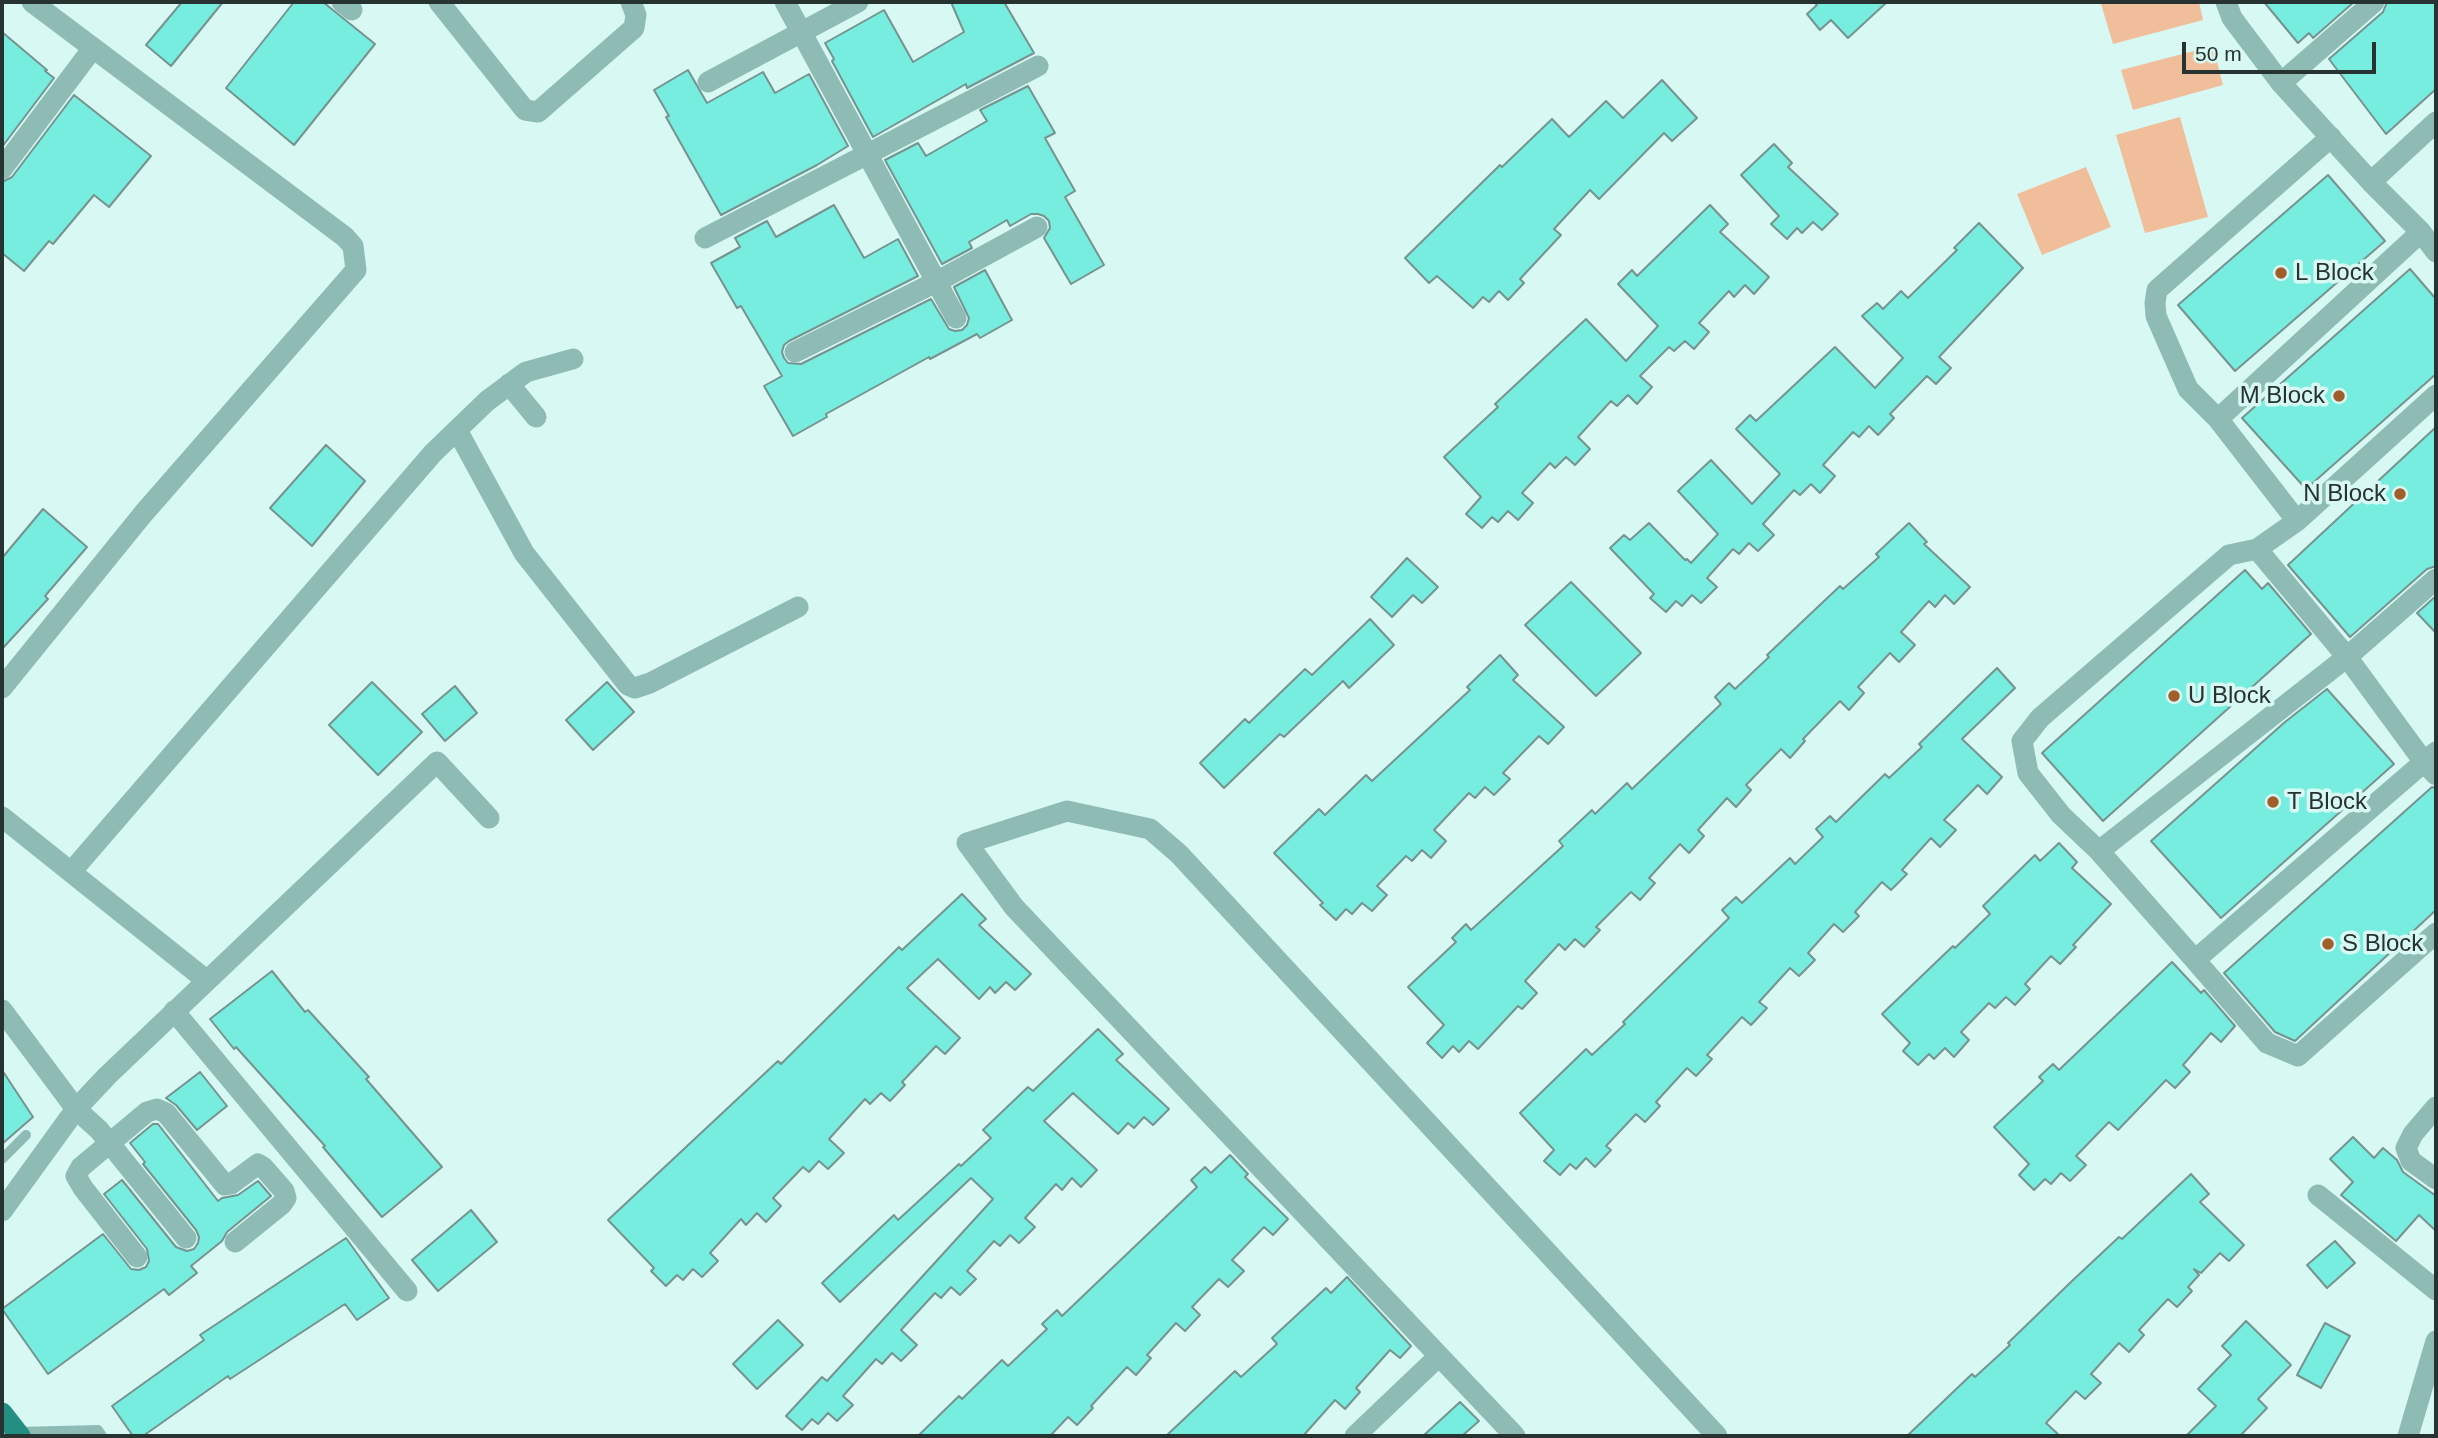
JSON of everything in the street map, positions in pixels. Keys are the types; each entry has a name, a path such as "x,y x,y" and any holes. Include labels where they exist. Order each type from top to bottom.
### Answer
{"main road":[{"path":"2,1413 18,1434"}],"street":[{"path":"2,688 143,514 356,270 353,246 345,237 32,2"},
{"path":"439,2 525,110 538,112 634,28 636,15 631,2"},
{"path":"785,2 956,318"},
{"path":"708,82 858,2"},
{"path":"2226,2 2232,18 2281,83 2371,182 2421,232 2436,252"},
{"path":"2281,83 2374,2"},
{"path":"2,169 93,48"},
{"path":"705,237 1038,66"},
{"path":"2371,182 2436,122"},
{"path":"2297,521 2218,419 2188,389 2156,316 2155,303 2157,290 2331,137"},
{"path":"795,352 938,281 1037,226"},
{"path":"2218,419 2421,232"},
{"path":"71,872 433,453 487,401 509,384 527,372 573,359"},
{"path":"509,384 536,417"},
{"path":"2436,395 2297,521 2258,549 2228,555 2040,718 2022,741 2028,773 2061,815 2099,851 2267,1043 2298,1056 2436,933"},
{"path":"457,430 524,553 622,680 635,688 650,683 798,607"},
{"path":"2195,960 2432,763 2258,549"},
{"path":"2099,851 2347,657 2436,579"},
{"path":"2,1211 76,1109 206,980 437,762 489,818"},
{"path":"1515,1436 1014,907 968,843 1067,811 1150,829 1179,854 1717,1436"},
{"path":"2,817 206,980"},
{"path":"2,1010 76,1109 109,1143 186,1238"},
{"path":"174,1011 407,1291"},
{"path":"2436,1107 2413,1134 2406,1149 2412,1161 2436,1179"},
{"path":"137,1257 76,1176 81,1167 109,1143 147,1112 157,1109 166,1113 225,1185 231,1184 258,1164 284,1191 285,1201 235,1242"},
{"path":"2318,1195 2436,1290"},
{"path":"2409,1436 2436,1341"},
{"path":"1355,1436 1439,1356"}],"lane":[{"path":"2,1159 26,1135"},
{"path":"18,1434 98,1430 102,1436"}],"shaded area":[{"path":"2199,2 2203,20 2113,44 2101,4"},
{"path":"2213,46 2223,85 2133,110 2121,70"},
{"path":"2180,117 2208,217 2145,233 2116,135"},
{"path":"2086,167 2111,227 2042,255 2017,194"}],"building":[{"path":"182,2 223,2 171,66 146,45"},
{"path":"294,2 323,2 375,44 294,145 226,88"},
{"path":"951,2 1004,2 1034,53 967,88 966,84 873,137 825,43 884,10 913,62 964,32"},
{"path":"1814,2 1887,2 1848,38 1831,20 1820,30 1807,14 1817,5"},
{"path":"2264,2 2354,2 2313,38 2309,33 2298,43"},
{"path":"2387,2 2436,2 2436,89 2386,134 2329,59 2383,12"},
{"path":"2,32 54,78 2,147"},
{"path":"688,70 707,103 763,72 775,93 809,74 848,146 721,215 666,117 669,116 654,90"},
{"path":"1662,80 1697,118 1672,141 1664,133 1599,199 1590,190 1554,229 1561,235 1520,279 1524,283 1508,300 1499,291 1489,302 1483,297 1473,308 1437,276 1429,283 1405,258 1500,165 1502,167 1552,119 1569,137 1606,101 1623,118"},
{"path":"1028,86 1055,133 1045,138 1075,191 1065,197 1104,265 1071,284 1044,238 1050,228 1049,221 1038,214 1031,214 1010,226 1007,220 969,242 972,248 942,264 885,160 918,143 926,156 987,121 980,110"},
{"path":"74,95 151,156 109,207 94,195 53,244 49,241 24,271 2,253 2,182 12,177"},
{"path":"1774,144 1792,163 1788,167 1838,214 1822,230 1813,222 1802,233 1797,228 1787,239 1771,224 1779,216 1741,175"},
{"name":"L Block","path":"2328,175 2385,241 2235,371 2178,305"},
{"path":"834,205 864,258 898,239 918,276 789,341 782,352 788,363 801,364 931,299 949,329 962,330 969,318 954,287 985,270 1012,320 980,338 977,334 930,359 929,357 826,414 827,417 793,436 764,386 782,376 741,306 737,308 711,263 740,247 735,238 767,221 776,237"},
{"path":"1710,205 1728,224 1720,232 1769,277 1754,294 1745,285 1734,297 1729,291 1699,323 1709,332 1694,349 1685,341 1674,351 1669,347 1640,376 1652,387 1637,404 1628,395 1617,406 1611,401 1578,437 1590,449 1575,465 1566,457 1555,468 1550,463 1522,493 1533,503 1518,520 1508,511 1498,522 1492,517 1482,528 1466,514 1481,497 1444,457 1498,407 1495,404 1586,319 1626,361 1658,326 1618,284 1632,270 1637,276"},
{"path":"1979,223 2023,268 1939,357 1951,368 1936,384 1927,376 1890,414 1894,418 1878,435 1869,426 1859,437 1853,432 1823,465 1835,476 1820,493 1811,484 1800,495 1794,490 1763,524 1774,535 1758,551 1749,543 1739,554 1733,549 1707,578 1717,587 1701,603 1692,595 1682,606 1676,601 1666,612 1650,598 1654,594 1610,548 1624,535 1630,540 1649,523 1691,563 1718,534 1678,491 1711,460 1752,504 1780,474 1736,429 1750,415 1756,421 1835,347 1875,388 1903,358 1862,316 1877,303 1883,309 1901,291 1908,298 1957,250 1954,248"},
{"name":"M Block","path":"2410,269 2436,299 2436,374 2306,489 2242,418"},
{"name":"N Block","path":"2436,427 2436,566 2427,569 2350,637 2288,565"},
{"path":"326,445 365,481 312,546 270,508"},
{"path":"43,509 87,547 45,596 48,599 2,649 2,558"},
{"path":"1909,523 1927,542 1924,544 1970,587 1954,604 1945,595 1935,607 1929,601 1901,632 1915,645 1899,662 1890,653 1858,687 1864,693 1849,710 1840,701 1803,739 1805,741 1790,758 1781,749 1746,785 1751,790 1736,807 1727,798 1698,830 1704,836 1689,853 1680,844 1649,878 1655,883 1640,900 1631,892 1596,927 1600,930 1584,947 1575,939 1565,950 1559,944 1525,981 1537,993 1522,1009 1518,1006 1478,1049 1469,1041 1459,1052 1453,1046 1442,1058 1427,1043 1444,1025 1408,987 1456,942 1452,938 1466,924 1471,930 1563,846 1559,841 1592,810 1595,814 1627,783 1632,789 1721,704 1715,697 1729,683 1735,689 1840,586 1843,589 1879,557 1876,554"},
{"path":"1407,558 1438,587 1422,603 1413,595 1392,617 1371,597"},
{"name":"U Block","path":"2245,570 2262,589 2268,583 2311,634 2103,821 2042,753"},
{"path":"1571,582 1641,653 1596,696 1525,625"},
{"path":"2436,596 2436,633 2417,613"},
{"path":"1370,619 1394,645 1349,688 1343,681 1284,737 1280,734 1224,788 1200,763 1245,719 1249,723 1305,669 1312,675"},
{"path":"1500,655 1518,675 1513,680 1564,727 1548,744 1539,736 1503,773 1510,779 1494,795 1485,787 1475,798 1469,793 1434,830 1446,841 1431,858 1422,850 1412,861 1406,856 1377,886 1387,895 1372,911 1362,903 1352,914 1346,909 1336,920 1274,853 1319,809 1325,815 1366,775 1372,781 1470,690 1467,687"},
{"path":"1997,668 2015,688 1962,739 2002,777 1987,794 1978,785 1944,820 1956,830 1940,847 1931,838 1902,870 1907,874 1891,890 1882,882 1855,912 1859,916 1843,932 1834,924 1808,953 1815,960 1799,976 1790,968 1759,1002 1767,1008 1751,1025 1742,1017 1707,1055 1712,1059 1696,1076 1687,1068 1656,1102 1660,1106 1645,1122 1636,1114 1606,1146 1611,1150 1595,1167 1586,1158 1576,1169 1570,1164 1560,1175 1544,1161 1554,1150 1520,1113 1586,1049 1592,1055 1625,1024 1623,1022 1729,918 1722,910 1736,897 1742,903 1790,858 1795,864 1823,837 1816,829 1830,816 1836,822 1885,774 1889,778 1922,747 1919,744"},
{"path":"372,682 422,732 378,775 329,725"},
{"path":"607,682 634,712 593,750 566,720"},
{"path":"455,686 477,713 445,741 422,714"},
{"name":"T Block","path":"2327,689 2394,764 2221,918 2151,841 2285,722"},
{"name":"S Block","path":"2432,787 2436,788 2436,910 2295,1041 2275,1032 2224,973"},
{"path":"2059,843 2077,862 2072,868 2111,904 2073,945 2076,947 2060,964 2051,956 2025,984 2030,989 2015,1005 2006,997 1995,1008 1989,1003 1961,1032 1969,1040 1954,1057 1945,1048 1934,1059 1929,1054 1918,1065 1903,1051 1910,1043 1882,1014 1990,914 1983,906 2035,855 2040,861"},
{"path":"962,894 986,919 979,925 1031,974 1015,990 1006,982 995,993 990,987 979,999 938,959 907,988 960,1038 945,1054 936,1046 902,1082 905,1085 890,1101 881,1093 870,1104 865,1099 829,1139 844,1153 828,1169 819,1161 809,1172 803,1167 773,1198 781,1206 766,1222 757,1213 746,1225 741,1219 710,1253 718,1261 702,1277 693,1269 683,1280 677,1275 666,1286 651,1271 654,1268 608,1220 778,1061 781,1064 899,947 902,950"},
{"path":"2172,962 2201,993 2204,990 2235,1026 2221,1042 2211,1033 2183,1065 2190,1072 2175,1088 2166,1080 2118,1130 2109,1122 2076,1156 2086,1165 2070,1181 2061,1173 2051,1184 2045,1179 2034,1190 2019,1175 2029,1164 1994,1127 2043,1081 2039,1077 2053,1064 2059,1070"},
{"path":"272,971 305,1012 308,1010 369,1077 366,1079 442,1167 382,1217 323,1147 325,1146 236,1047 234,1049 210,1019"},
{"path":"1098,1029 1123,1054 1116,1060 1169,1109 1153,1125 1144,1117 1134,1128 1128,1123 1118,1134 1073,1093 1044,1121 1097,1170 1081,1187 1072,1178 1062,1190 1056,1184 1025,1218 1035,1227 1019,1243 1010,1235 1000,1246 994,1241 967,1271 976,1279 960,1295 951,1287 941,1298 935,1293 901,1330 917,1345 901,1361 892,1353 882,1364 876,1359 843,1396 853,1405 837,1421 828,1413 818,1424 812,1419 802,1430 786,1416 822,1377 827,1381 993,1199 971,1178 840,1302 822,1283 894,1215 898,1220 959,1164 961,1166 991,1138 983,1130 1028,1087 1033,1091"},
{"path":"2,1070 33,1117 2,1144"},
{"path":"200,1072 227,1106 197,1130 176,1105 166,1098"},
{"path":"153,1124 158,1124 218,1201 238,1195 258,1181 271,1196 191,1266 197,1273 169,1295 164,1289 48,1374 2,1309 103,1234 131,1269 146,1267 149,1261 147,1249 104,1194 122,1180 176,1247 187,1251 194,1249 198,1243 196,1230 143,1164 145,1162 130,1143"},
{"path":"2353,1137 2374,1158 2383,1148 2397,1160 2403,1172 2436,1196 2436,1231 2419,1215 2396,1241 2341,1195 2353,1182 2330,1159"},
{"path":"1230,1155 1248,1174 1245,1177 1288,1219 1273,1235 1264,1227 1232,1260 1244,1271 1228,1287 1219,1279 1192,1307 1200,1315 1185,1331 1176,1323 1147,1355 1151,1358 1136,1375 1127,1367 1077,1425 1068,1417 1050,1436 918,1436 959,1396 962,1399 1002,1360 1008,1366 1047,1329 1042,1324 1057,1310 1062,1316 1197,1187 1191,1180 1205,1167 1211,1173"},
{"path":"2191,1174 2209,1194 2200,1202 2244,1245 2229,1261 2220,1253 2201,1273 2194,1269 2199,1275 2188,1287 2192,1291 2177,1307 2168,1299 2139,1330 2144,1335 2129,1352 2119,1343 2091,1374 2101,1383 2085,1399 2076,1391 2046,1423 2060,1436 1907,1436 1972,1374 1975,1377 2010,1345 2008,1343 2072,1281 2119,1237 2122,1239"},
{"path":"471,1210 497,1242 438,1291 412,1260"},
{"path":"346,1238 389,1298 357,1320 345,1304 230,1379 228,1376 143,1436 133,1436 112,1406 204,1340 200,1335"},
{"path":"2335,1241 2355,1263 2327,1288 2307,1265"},
{"path":"1347,1277 1411,1346 1400,1358 1390,1350 1356,1388 1360,1392 1345,1409 1335,1400 1303,1436 1166,1436 1235,1371 1241,1377 1277,1344 1272,1338 1326,1288 1331,1293"},
{"path":"778,1320 803,1345 757,1389 733,1364"},
{"path":"2246,1321 2291,1365 2258,1399 2267,1408 2240,1436 2186,1436 2216,1406 2198,1389 2231,1355 2222,1346"},
{"path":"2325,1323 2350,1336 2321,1388 2297,1375"},
{"path":"1460,1402 1479,1421 1462,1436 1423,1436"}],"place":[{"name":"L Block","path":"2281,273"},
{"name":"M Block","path":"2339,396"},
{"name":"N Block","path":"2400,494"},
{"name":"U Block","path":"2174,696"},
{"name":"T Block","path":"2273,802"},
{"name":"S Block","path":"2328,944"}]}
